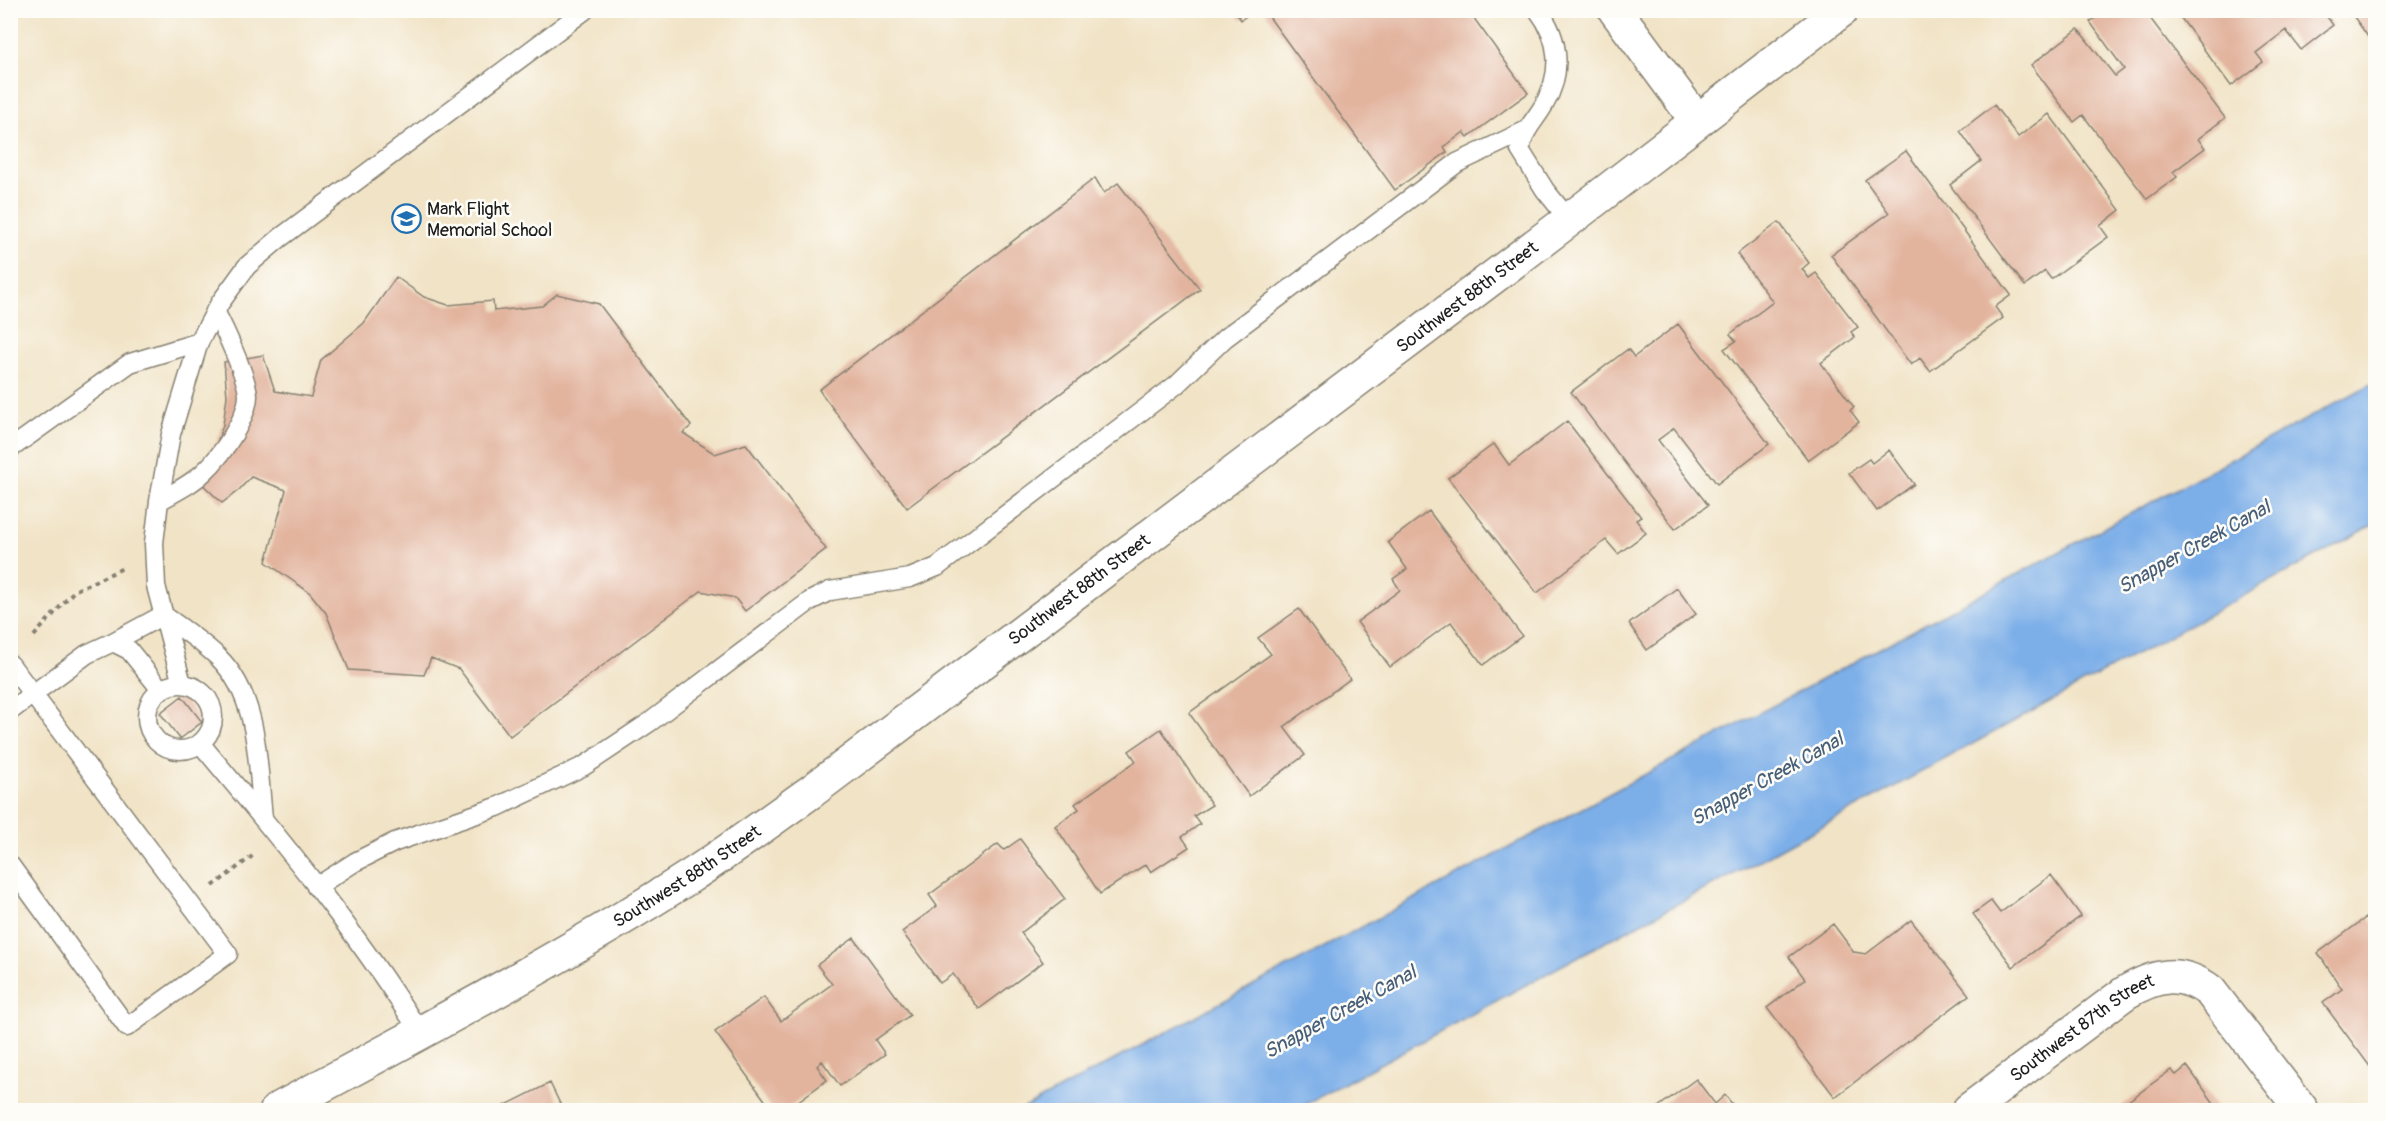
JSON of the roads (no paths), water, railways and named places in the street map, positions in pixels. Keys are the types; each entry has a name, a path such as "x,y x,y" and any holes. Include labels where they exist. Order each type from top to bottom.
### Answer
{"street":[{"path":"1615,10 1697,122"},
{"name":"Southwest 88th Street","path":"277,1110 420,1033 646,903 736,845 831,776 1569,220 1842,10"},
{"name":"Southwest 87th Street","path":"1969,1110 2124,993 2146,981 2169,977 2200,984 2210,991 2302,1110"}],"lane":[{"path":"182,684 156,586 154,543 171,434 199,342 216,310 247,266 280,238 585,10"},
{"path":"1538,10 1555,44 1557,72 1554,86 1543,106 1525,130 1520,150 1545,190 1569,220"},
{"path":"316,887 355,862 395,842 496,807 584,766 650,722 810,601 830,591 910,578 937,567 1176,385 1225,338 1457,163 1525,130"},
{"path":"159,501 183,488 206,471 241,421 248,396 230,341 216,310"},
{"path":"10,450 130,363 199,342"},
{"path":"163,615 219,659 237,683 248,705 254,728 263,818"},
{"path":"10,711 87,654 163,615"},
{"path":"113,642 129,650 161,690"},
{"path":"10,664 228,954 127,1027 10,865"},
{"path":"182,684 194,687 210,702 213,725 200,743 181,750 161,744 154,737 147,717 149,707 161,690 182,684"},
{"path":"200,743 263,818 386,979 420,1033"}],"water":[{"name":"Snapper Creek Canal","path":"2375,382 2375,524 1753,864 1295,1110 1021,1110"}],"place":[{"name":"Mark Flight Memorial School","path":"406,219"}]}
